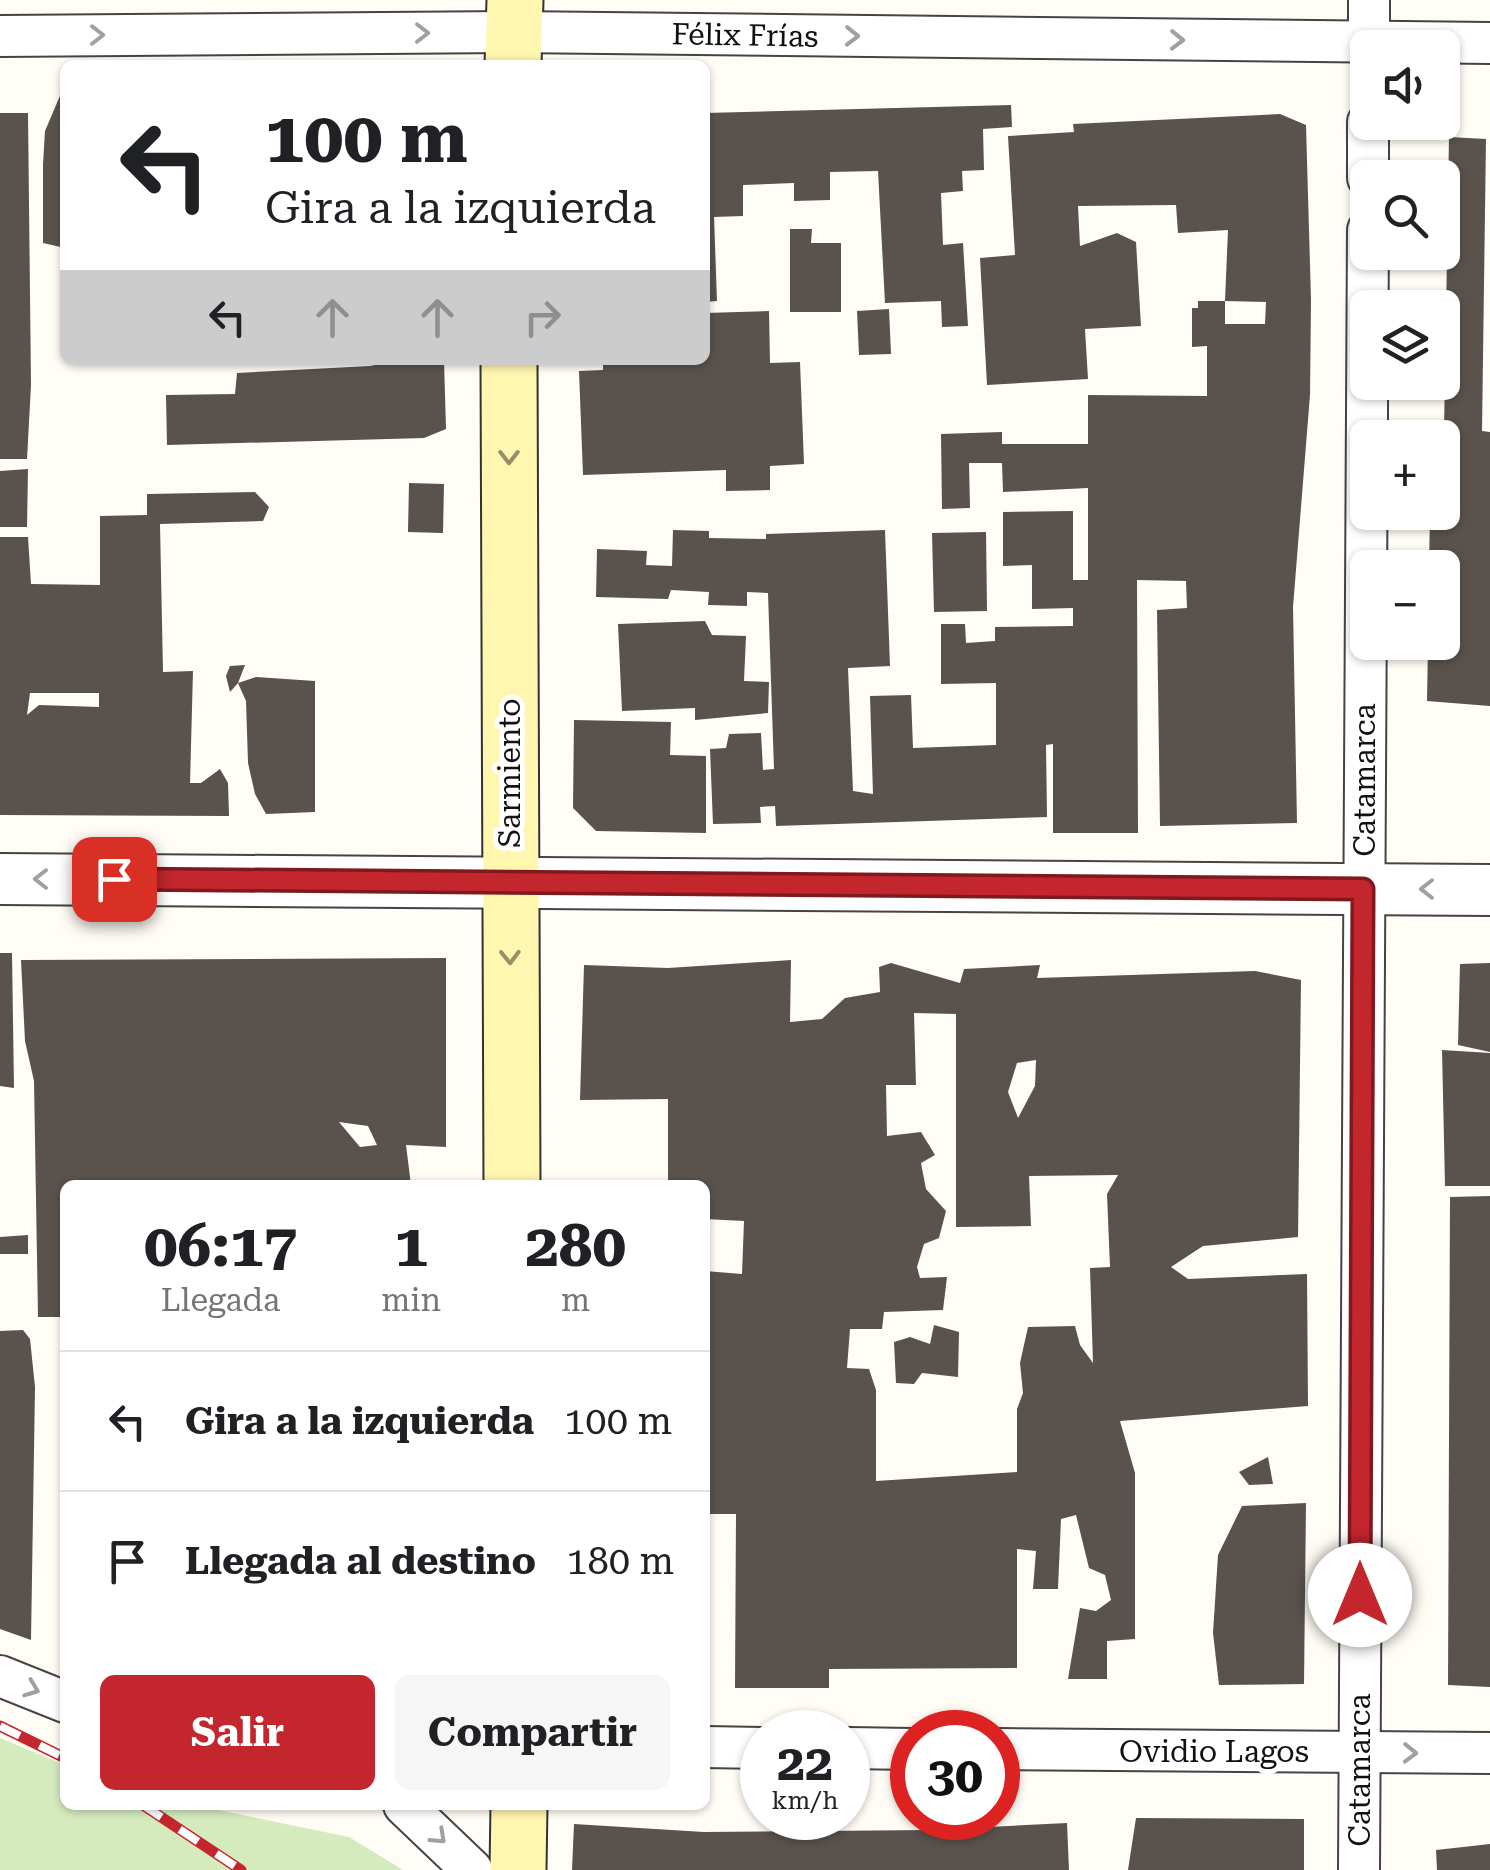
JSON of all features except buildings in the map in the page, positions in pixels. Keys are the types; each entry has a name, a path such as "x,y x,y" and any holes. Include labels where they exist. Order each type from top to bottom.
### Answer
{"main road":[{"name":"Sarmiento","path":"509,365 512,1180"},
{"path":"518,1810 518,1870"}],"street":[{"path":"1369,0 1369,30"},
{"name":"Félix Frías","path":"0,36 514,32 1350,45"},
{"name":"Félix Frías","path":"1460,43 1490,43"},
{"name":"Catamarca","path":"1359,1870 1368,270"},
{"path":"0,879 1490,890"},
{"path":"0,1676 60,1700"},
{"path":"710,1747 740,1748"},
{"name":"Ovidio Lagos","path":"1020,1749 1490,1754"},
{"path":"409,1810 472,1870"}],"green space":[{"path":"0,1738 60,1763 60,1810 218,1810 349,1837 403,1870 0,1870"}],"railway":[{"path":"0,1726 60,1756"},
{"path":"151,1810 241,1870"}],"route":[{"path":"114,879 1363,889 1360,1595"}]}
